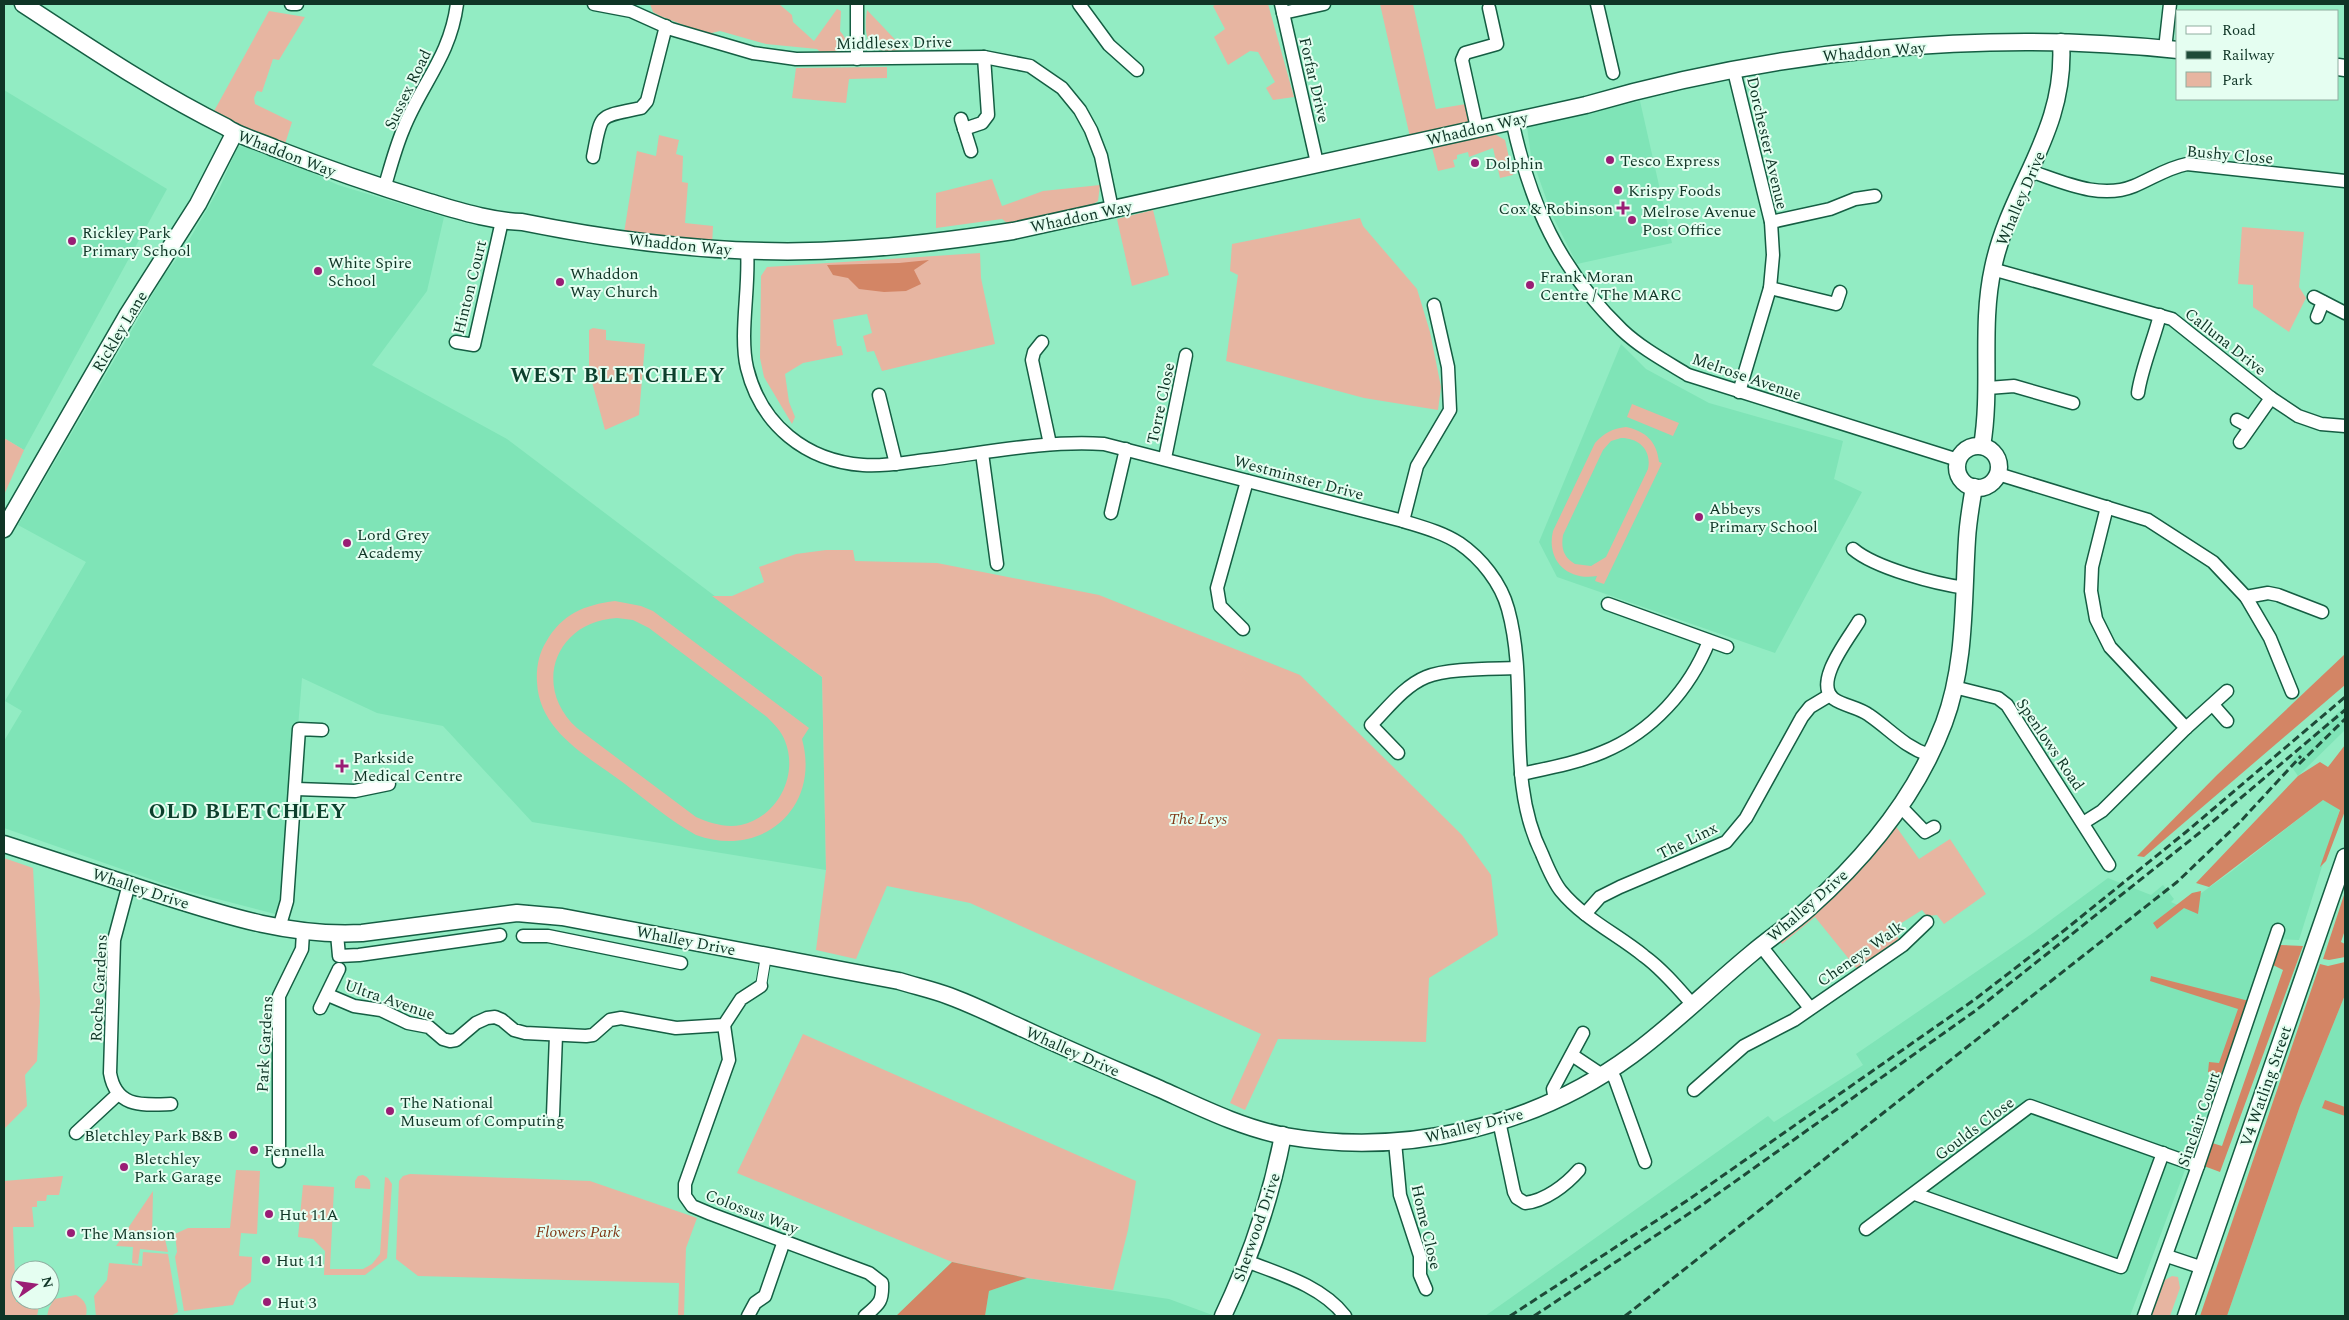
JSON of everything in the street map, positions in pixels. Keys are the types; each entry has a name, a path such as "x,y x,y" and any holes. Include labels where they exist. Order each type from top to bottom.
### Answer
{"street":[{"name":"Whaddon Way","path":"23,4 168,96 226,127 234,134 249,137 301,159 384,189 502,222 522,222 687,246 747,250 854,250 952,240 1013,231 1586,105 1631,92 1812,56 1907,46 1963,43 2061,42 2171,49"},
{"path":"291,4 297,4"},
{"name":"Sussex Road","path":"384,189 403,129 441,61 449,40 457,4"},
{"name":"Middlesex Drive","path":"594,4 631,11 717,44 753,53 796,59 984,57 1012,61 1039,71 1062,88 1080,110 1091,130 1101,156 1112,209"},
{"path":"857,4 857,59"},
{"path":"1079,4 1109,45 1137,70"},
{"path":"1282,8 1324,4"},
{"path":"1597,4 1613,72"},
{"path":"2170,4 2171,49"},
{"name":"Forfar Drive","path":"1282,8 1317,163"},
{"path":"1478,128 1462,60 1465,53 1497,44 1489,8"},
{"path":"593,157 599,124 606,115 641,108 647,101 666,26"},
{"name":"Whalley Drive","path":"1982,446 1987,418 1986,316 1992,269 2002,231 2044,141 2058,94 2062,67 2061,42"},
{"path":"971,151 963,124 982,123 988,115 984,57"},
{"name":"Dorchester Avenue","path":"1734,70 1771,222 1772,255 1770,288 1739,392"},
{"name":"Melrose Avenue","path":"1512,120 1536,203 1570,271 1622,330 1653,354 1688,375 1958,460"},
{"name":"Rickley Lane","path":"4,529 128,314 198,204 234,134"},
{"name":"Bushy Close","path":"2030,171 2088,190 2110,191 2133,187 2170,167 2187,164 2345,182"},
{"name":"Dorchester Avenue","path":"1771,222 1830,209 1854,199 1875,196"},
{"name":"Hinton Court","path":"456,342 474,345 502,222"},
{"name":"Westminster Drive","path":"747,250 745,348 747,367 756,393 784,432 809,451 825,458 865,466 1081,442 1126,449 1165,458 1403,521 1435,531 1459,544 1479,561 1493,579 1508,608 1513,633 1516,668 1521,774 1528,817 1541,852 1560,890 1585,914 1646,956 1692,1004"},
{"name":"Calluna Drive","path":"1992,269 2172,319 2271,398 2298,416 2322,424 2345,426"},
{"path":"1770,288 1836,304 1840,292"},
{"path":"2317,317 2318,299 2345,313"},
{"path":"1403,521 1417,466 1434,441 1450,410 1448,367 1434,304"},
{"path":"2138,393 2139,381 2160,315"},
{"path":"1042,342 1034,352 1032,360 1050,444"},
{"name":"Torre Close","path":"1165,458 1186,355"},
{"path":"1988,388 2014,386 2073,402"},
{"path":"880,395 896,464"},
{"path":"2240,442 2271,398"},
{"path":"2237,420 2250,427"},
{"path":"1982,446 1994,453 1998,460 1998,474 1986,486 1974,487 1967,485 1958,474 1958,460 1965,450 1970,447 1982,446"},
{"path":"1112,513 1126,449"},
{"path":"982,453 997,564"},
{"path":"1998,474 2148,520 2213,562 2246,598 2270,638 2292,692"},
{"path":"1243,629 1220,606 1218,588 1247,481"},
{"name":"Whalley Drive","path":"4,844 233,918 304,932 337,934 517,913 562,917 608,925 899,981 948,995 1230,1120 1283,1135 1341,1142 1395,1142 1441,1136 1499,1121 1555,1100 1606,1072 1639,1050 1806,910 1839,880 1869,847 1900,806 1944,724 1954,687 1964,618 1967,536 1974,487"},
{"path":"2107,507 2092,566 2091,592 2096,619 2110,647 2186,728"},
{"path":"1853,549 1862,557 1922,578 1946,585 1966,588"},
{"path":"2246,598 2268,593 2278,595 2303,611 2322,612"},
{"path":"1608,604 1727,647"},
{"path":"1859,621 1828,672 1826,689 1835,700 1863,711 1882,724 1902,742 1929,755"},
{"path":"1521,774 1568,764 1604,752 1637,733 1659,714 1688,684 1709,641"},
{"path":"1398,753 1370,726 1410,687 1425,677 1439,673 1516,668"},
{"name":"Spenlows Road","path":"1954,687 1998,698 2007,705 2109,865"},
{"path":"2083,822 2102,811 2186,728 2213,706 2227,691"},
{"name":"The Linx","path":"1585,914 1600,898 1620,887 1726,842 1746,818 1802,717 1810,707 1830,695"},
{"path":"2213,706 2227,721"},
{"path":"278,928 287,901 299,729 322,730"},
{"path":"296,789 355,791 389,784"},
{"path":"1900,806 1925,832 1934,827"},
{"name":"V4 Watling Street","path":"2186,1316 2345,857"},
{"name":"Roche Gardens","path":"118,1094 112,1084 110,1073 114,940 129,884"},
{"name":"Cheneys Walk","path":"1694,1091 1744,1046 1794,1020 1903,945 1928,922"},
{"path":"603,947 608,925"},
{"name":"Sinclair Court","path":"2144,1316 2167,1256 2278,930"},
{"name":"Park Gardens","path":"279,1161 279,996 302,949 304,932"},
{"path":"320,1008 328,995 339,962 337,934"},
{"path":"339,962 359,955 500,935"},
{"name":"Whalley Drive","path":"523,936 548,936 681,962"},
{"name":"Cheneys Walk","path":"1761,946 1810,1008"},
{"path":"724,1026 741,999 761,986 766,956"},
{"name":"Ultra Avenue","path":"328,995 354,1006 381,1010 408,1023 429,1027 443,1039 450,1041 456,1040 476,1023 487,1018 502,1020 514,1030 525,1033 593,1035 610,1020 621,1018 676,1028 724,1026"},
{"name":"Colossus Way","path":"724,1026 729,1060 694,1154 685,1184 685,1196 692,1206 711,1214 869,1273 882,1283 883,1297 865,1316"},
{"path":"1555,1100 1553,1089 1583,1033"},
{"path":"553,1115 556,1034"},
{"path":"1572,1055 1606,1072 1615,1079 1645,1162"},
{"path":"76,1133 118,1094 140,1105 171,1104"},
{"name":"Goulds Close","path":"1866,1229 2030,1106 2198,1166"},
{"path":"1499,1121 1514,1192 1517,1198 1524,1203 1542,1199 1572,1178 1580,1170"},
{"name":"Sherwood Drive","path":"1223,1316 1268,1199 1283,1135"},
{"name":"Home Close","path":"1395,1142 1400,1195 1420,1256 1420,1275 1426,1289"},
{"path":"1915,1194 2121,1267 2163,1153"},
{"path":"748,1316 755,1303 765,1296 784,1241"},
{"path":"2167,1256 2203,1268"},
{"path":"1246,1260 1310,1287 1338,1307 1345,1316"}],"shaded area":[{"name":"Rickley Park Primary School","path":"4,90 167,189 24,450 4,438"},
{"path":"1640,101 1672,243 1577,264 1552,215 1531,156 1527,127"},
{"name":"Lord Grey Academy","path":"238,146 270,153 338,185 444,217 427,291 372,365 507,439 822,677 826,870 532,822 443,726 377,713 302,678 284,900 275,914 179,889 4,828 4,741 22,711 5,701 86,562 18,525 164,275 182,252 219,189"},
{"path":"929,260 914,270 921,284 906,291 884,292 859,289 848,278 833,275 827,265 899,263"},
{"name":"Abbeys Primary School","path":"1621,344 1646,369 1709,403 1843,441 1834,479 1862,492 1775,653 1557,577 1539,542"},
{"path":"2345,654 2345,685 2144,857 2137,856 2217,775"},
{"path":"2345,706 2345,730 2298,776 2289,763 2312,736"},
{"path":"2345,745 2345,811 2326,861 2320,867 2340,810 2323,800 2209,887 2196,883 2298,776 2320,762 2328,767"},
{"path":"2323,800 2340,809 2299,940 2272,939 2130,1316 1485,1316 1768,1116 1774,1122 1863,1065 1856,1054 2033,933 2108,878 2151,895 2163,885 2174,899 2171,902 2182,907 2232,871"},
{"path":"2201,891 2198,914 2184,908 2157,929 2153,923 2192,893"},
{"path":"2345,892 2345,930 2341,942 2345,944 2345,957 2329,960 2323,959"},
{"path":"2280,945 2303,946 2220,1172 2204,1166 2212,1143 2222,1146 2283,970 2273,965"},
{"path":"2345,962 2345,995 2300,1106 2227,1316 2200,1316 2320,964 2328,966"},
{"path":"2151,976 2249,1001 2221,1074 2208,1072 2209,1062 2219,1063 2238,1009 2150,981"},
{"path":"2345,995 2345,1316 2227,1316 2300,1106"},
{"path":"2325,1100 2345,1107 2345,1116 2322,1108"},
{"path":"952,1262 1027,1278 989,1291 985,1316 896,1316"},
{"path":"1027,1278 1169,1299 1215,1316 985,1316 989,1291"}],"green space":[{"path":"650,4 779,4 792,15 793,22 814,41 837,9 841,11 840,31 846,42 844,47 838,51 837,57 824,56 817,49 766,44 720,31 707,34 660,16 653,12"},
{"path":"1217,4 1268,4 1294,97 1273,100 1266,88 1275,82 1258,52 1250,51 1228,65 1214,37 1225,29 1213,6"},
{"path":"1380,4 1413,4 1436,109 1466,104 1471,123 1410,137"},
{"path":"867,10 905,50 883,51 874,47 866,33"},
{"path":"269,11 305,17 279,60 273,59 262,92 257,91 254,98 255,104 292,122 284,147 213,113"},
{"path":"887,67 887,78 849,79 846,103 792,98 796,68"},
{"path":"1493,133 1505,140 1513,175 1500,178 1493,148 1469,157 1468,152 1457,155 1457,159 1453,160 1455,167 1438,171 1432,148"},
{"path":"659,135 679,140 676,154 683,156 682,182 688,183 685,223 713,226 712,246 624,233 637,151 656,156"},
{"path":"992,179 1002,206 1043,191 1100,185 1098,201 1092,205 1007,223 1002,219 936,228 936,193"},
{"path":"1153,210 1169,275 1132,286 1117,219"},
{"path":"1360,218 1363,226 1417,289 1430,332 1441,387 1438,410 1364,398 1226,361 1238,275 1230,271 1232,244"},
{"path":"2242,227 2304,232 2299,287 2306,298 2289,332 2253,307 2253,285 2238,284"},
{"path":"980,253 981,278 995,344 882,371 874,351 867,352 863,336 872,333 867,314 833,320 837,346 841,346 843,355 803,363 785,374 789,402 795,417 792,424 764,377 760,358 761,276 767,267"},
{"path":"593,328 606,330 606,340 645,344 639,415 605,430 589,371 589,330"},
{"path":"1632,404 1679,423 1673,436 1627,417"},
{"path":"1626,427 1639,431 1649,438 1656,448 1659,462 1662,463 1604,584 1595,581 1597,576 1586,577 1576,575 1568,572 1561,566 1553,551 1553,531 1595,443 1602,436 1613,430","holes":["1621,438 1643,446 1648,456 1648,469 1606,557 1591,566 1575,564 1565,555 1562,544 1563,535 1603,450 1611,441"]},
{"path":"4,438 24,450 4,495"},
{"name":"The Leys","path":"826,550 853,550 855,561 937,563 1099,595 1300,675 1462,835 1491,875 1498,935 1429,978 1426,1042 1278,1039 1245,1110 1230,1103 1261,1034 970,903 887,886 856,959 816,950 826,870 822,677 712,596 732,596 764,582 759,567 796,554"},
{"path":"615,601 641,606 653,611 809,728 802,739 806,764 803,786 794,806 781,822 764,833 743,840 720,841 696,835 582,753 556,729 540,700 537,682 538,661 546,642 559,624 575,612","holes":["617,618 633,620 649,628 767,717 780,731 789,754 787,781 782,793 774,804 754,821 729,826 696,817 577,728 563,711 555,694 553,676 557,658 565,643 579,631 596,622"]},
{"path":"1895,825 1919,859 1950,839 1986,894 1944,924 1937,915 1927,916 1922,910 1892,929 1899,939 1857,969 1815,917 1782,944 1780,941 1828,902 1863,866"},
{"path":"4,858 33,868 40,1002 37,1061 25,1075 27,1106 4,1129"},
{"path":"803,1034 1136,1181 1128,1230 1113,1290 1027,1278 952,1262 737,1173"},
{"path":"236,1170 260,1171 257,1234 241,1233 239,1256 252,1257 251,1282 239,1291 233,1305 184,1311 175,1257 177,1252 175,1234 188,1228 230,1228"},
{"name":"Flowers Park","path":"410,1174 590,1181 697,1218 686,1248 684,1316 678,1316 679,1283 418,1276 396,1259 399,1181 403,1176"},
{"path":"363,1175 370,1180 370,1189 355,1188 355,1181 358,1176"},
{"path":"63,1176 59,1195 47,1195 46,1201 37,1201 37,1207 32,1207 34,1227 13,1227 14,1260 10,1260 10,1310 38,1310 37,1316 4,1316 4,1181"},
{"path":"385,1177 392,1184 387,1258 365,1275 324,1275 325,1251 313,1239 298,1237 303,1185 334,1187 330,1269 363,1269 372,1264 380,1254"},
{"path":"153,1191 152,1239 165,1239 168,1252 140,1249 138,1264 132,1263 133,1247 116,1246"},
{"path":"143,1252 168,1254 178,1312 171,1316 96,1316 94,1296 107,1280 109,1263 142,1266"},
{"path":"2172,1276 2178,1277 2180,1288 2170,1316 2151,1316 2165,1280"},
{"path":"76,1295 82,1299 87,1309 86,1316 47,1316 48,1310 60,1310 60,1298"}],"railway":[{"path":"1510,1316 1688,1200 1974,1000 2186,832 2345,697"},
{"path":"1534,1316 1702,1205 1975,1011 2198,834 2345,710"},
{"path":"2299,764 2345,719"},
{"path":"1625,1316 2177,882 2239,823 2301,756"}],"place":[{"name":"Tesco Express","path":"1610,160"},
{"name":"Dolphin","path":"1475,163"},
{"name":"Krispy Foods","path":"1618,190"},
{"name":"Cox & Robinson","path":"1623,208"},
{"name":"Melrose Avenue Post Office","path":"1632,220"},
{"name":"Rickley Park Primary School","path":"72,241"},
{"name":"White Spire School","path":"318,271"},
{"name":"Whaddon Way Church","path":"560,282"},
{"name":"Frank Moran Centre / The MARC","path":"1530,285"},
{"name":"Abbeys Primary School","path":"1699,517"},
{"name":"Lord Grey Academy","path":"347,543"},
{"name":"Parkside Medical Centre","path":"342,766"},
{"name":"The National Museum of Computing","path":"390,1111"},
{"name":"Bletchley Park B&B","path":"233,1135"},
{"name":"Fennella","path":"254,1150"},
{"name":"Bletchley Park Garage","path":"124,1167"},
{"name":"Hut 11A","path":"269,1214"},
{"name":"The Mansion","path":"71,1233"},
{"name":"Hut 11","path":"266,1260"},
{"name":"Hut 3","path":"267,1302"}],"district":[{"name":"WEST BLETCHLEY","path":"618,375"},
{"name":"OLD BLETCHLEY","path":"248,811"}]}
